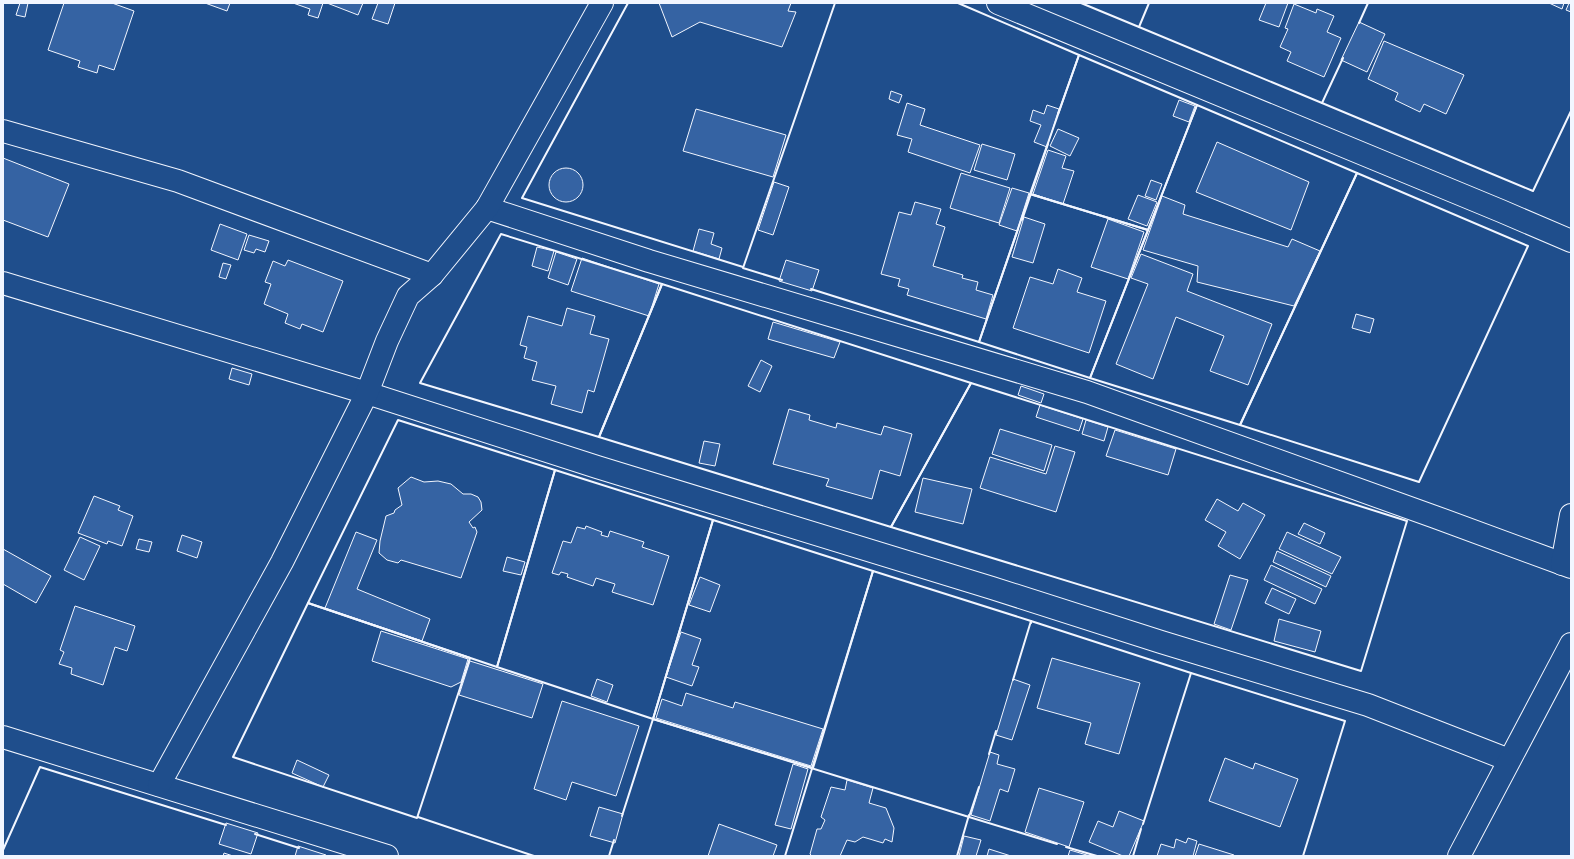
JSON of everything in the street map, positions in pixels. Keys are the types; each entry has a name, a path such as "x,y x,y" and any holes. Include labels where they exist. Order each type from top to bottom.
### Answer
{"street":[{"path":"159,785 282,562 367,393 387,341 408,296 432,276 487,208 602,3"},
{"path":"998,3 1571,241"},
{"path":"3,131 178,181 432,276"},
{"path":"487,208 649,261 1087,392 1428,514 1566,566 1571,515"},
{"path":"3,283 367,393 597,467 1368,705 1509,760"},
{"path":"1459,856 1571,644"},
{"path":"3,737 387,856"}],"building":[{"path":"20,3 28,3 25,17 16,15"},
{"path":"64,3 112,3 134,11 114,70 99,65 97,73 78,67 80,61 48,50"},
{"path":"205,3 230,3 227,11"},
{"path":"293,3 323,3 318,18 308,15 310,9"},
{"path":"327,3 363,3 358,15"},
{"path":"378,3 395,3 388,24 372,19"},
{"path":"659,3 791,3 788,11 796,12 782,47 700,22 672,37"},
{"path":"1266,3 1288,3 1279,27 1259,20"},
{"path":"1549,3 1564,3 1562,9"},
{"path":"1569,3 1571,3 1571,12 1566,10"},
{"path":"1294,4 1316,13 1317,9 1334,16 1327,32 1341,38 1324,77 1287,61 1291,52 1280,47 1288,29 1285,28"},
{"path":"1359,22 1385,34 1367,72 1341,60"},
{"path":"1384,41 1464,75 1446,114 1424,104 1420,112 1395,100 1398,93 1368,79"},
{"path":"891,91 902,95 899,103 889,99"},
{"path":"1179,100 1195,106 1189,122 1173,116"},
{"path":"907,103 925,109 920,125 980,145 970,173 908,152 912,139 897,135"},
{"path":"1047,105 1059,109 1047,147 1034,142 1041,125 1030,121 1033,110 1044,114"},
{"path":"696,109 786,135 773,177 683,151"},
{"path":"1058,129 1079,138 1070,156 1050,146"},
{"path":"1217,142 1309,182 1291,230 1196,192"},
{"path":"982,144 1015,154 1007,180 974,170"},
{"path":"1048,150 1066,156 1062,168 1074,171 1063,204 1033,194"},
{"path":"3,158 69,184 48,237 3,220"},
{"path":"566,168 578,173 583,185 578,197 566,202 554,197 549,185 554,173"},
{"path":"961,173 1010,188 999,223 950,208"},
{"path":"1151,180 1162,184 1156,200 1145,196"},
{"path":"774,182 789,187 773,235 758,230"},
{"path":"1012,188 1029,193 1017,231 999,225"},
{"path":"1138,195 1157,202 1147,226 1128,219"},
{"path":"1162,196 1185,205 1183,214 1288,247 1292,239 1320,251 1294,306 1197,282 1198,266 1143,250"},
{"path":"915,202 941,209 936,224 945,227 933,266 963,275 962,278 978,282 976,290 993,295 986,319 907,295 909,289 898,286 900,279 881,274 899,212 911,215"},
{"path":"1024,217 1045,224 1033,263 1012,257"},
{"path":"1108,219 1144,232 1128,279 1091,267"},
{"path":"220,224 247,234 238,260 211,250"},
{"path":"699,229 714,233 711,244 722,248 719,259 693,251"},
{"path":"249,235 269,241 265,252 256,249 254,253 244,250"},
{"path":"537,247 554,251 548,271 532,266"},
{"path":"556,252 577,259 568,285 548,278"},
{"path":"1141,254 1193,274 1187,291 1272,324 1248,385 1210,371 1224,336 1176,317 1153,379 1116,364 1148,284 1131,278"},
{"path":"582,258 659,284 649,316 571,291"},
{"path":"288,260 343,281 323,332 302,324 300,329 285,323 288,314 264,304 271,284 265,282 273,261 285,266"},
{"path":"786,260 819,270 812,291 779,281"},
{"path":"223,263 231,265 226,279 219,277"},
{"path":"1058,269 1082,278 1077,292 1106,301 1089,353 1013,328 1030,277 1053,284"},
{"path":"567,308 595,316 590,334 609,339 594,392 588,390 582,413 551,404 556,386 532,380 537,362 524,358 527,347 520,345 528,316 562,326"},
{"path":"1356,314 1374,319 1370,333 1352,328"},
{"path":"773,322 840,342 834,358 768,339"},
{"path":"761,360 772,366 760,392 748,386"},
{"path":"232,368 252,374 249,385 229,379"},
{"path":"1021,386 1044,394 1041,403 1018,395"},
{"path":"1040,405 1083,419 1079,431 1036,417"},
{"path":"789,409 810,415 809,420 836,428 837,423 881,435 884,426 912,434 900,476 880,470 872,499 826,486 829,479 773,464"},
{"path":"1086,420 1108,427 1104,441 1082,434"},
{"path":"1000,429 1052,445 1044,471 992,454"},
{"path":"1115,430 1176,449 1168,475 1106,456"},
{"path":"704,441 720,444 715,466 699,463"},
{"path":"1055,446 1075,452 1056,512 980,488 990,457 1046,474"},
{"path":"411,477 424,482 438,481 451,484 463,494 471,494 478,497 481,502 482,510 469,522 473,528 475,527 477,532 461,578 401,560 398,563 387,560 379,553 380,541 386,516 394,513 395,510 402,505 398,488"},
{"path":"923,478 972,489 963,524 915,512"},
{"path":"94,496 120,506 118,510 133,516 122,546 108,541 107,544 78,533"},
{"path":"1217,499 1238,511 1243,503 1265,515 1240,559 1218,546 1226,532 1205,520"},
{"path":"1304,523 1325,533 1320,544 1298,534"},
{"path":"586,526 602,532 601,535 608,537 610,531 644,542 642,547 669,556 653,605 612,592 615,584 596,578 593,586 567,577 568,574 561,572 559,575 552,573 563,541 571,543 577,527 585,529"},
{"path":"356,532 377,540 357,589 430,619 422,641 325,608"},
{"path":"1287,532 1341,557 1332,574 1279,549"},
{"path":"182,535 202,542 197,558 177,551"},
{"path":"80,537 100,546 84,580 64,570"},
{"path":"139,539 152,542 149,552 136,549"},
{"path":"3,549 51,576 36,603 3,584"},
{"path":"1277,551 1331,576 1326,587 1273,562"},
{"path":"507,557 525,562 521,575 503,571"},
{"path":"1271,565 1322,589 1315,604 1264,580"},
{"path":"1230,575 1248,580 1231,630 1214,624"},
{"path":"700,577 720,585 710,612 689,605"},
{"path":"1272,588 1296,599 1289,614 1265,603"},
{"path":"75,606 135,626 127,651 115,647 103,685 71,674 72,668 59,664 64,652 60,650"},
{"path":"1279,619 1321,631 1315,652 1274,641"},
{"path":"381,631 468,659 461,682 451,687 372,661"},
{"path":"681,632 701,639 692,665 699,667 692,686 666,677"},
{"path":"1052,658 1140,683 1119,754 1085,744 1091,723 1037,708"},
{"path":"470,661 543,684 532,718 459,695"},
{"path":"597,679 613,685 607,702 591,696"},
{"path":"1013,679 1030,685 1012,740 996,735"},
{"path":"686,693 733,708 735,702 823,729 811,766 656,718 662,699 682,706"},
{"path":"562,701 639,726 616,796 572,782 566,800 534,789"},
{"path":"990,752 999,755 997,764 1015,769 1008,792 1000,789 990,821 971,815"},
{"path":"1225,758 1253,769 1255,763 1298,779 1280,827 1209,801"},
{"path":"297,760 329,775 323,787 292,773"},
{"path":"793,764 808,769 791,829 775,825"},
{"path":"847,780 873,788 869,803 886,808 894,828 892,842 885,839 883,843 863,837 855,842 847,840 840,856 812,856 810,854 817,829 821,829 825,820 821,817 831,787 845,790"},
{"path":"1039,788 1084,802 1069,847 1025,832"},
{"path":"599,807 623,814 615,843 590,836"},
{"path":"1119,811 1144,821 1129,856 1123,856 1089,842 1098,821 1113,827"},
{"path":"226,823 258,833 251,854 219,844"},
{"path":"719,824 777,845 773,856 708,856"},
{"path":"964,836 981,840 976,856 959,856"},
{"path":"1188,838 1197,841 1193,856 1157,856 1161,844 1174,848 1176,839 1186,843"},
{"path":"1199,844 1234,855 1195,856"},
{"path":"298,846 326,855 326,856 295,856"},
{"path":"989,849 1011,856 987,856"},
{"path":"1070,850 1090,856 1068,856"},
{"path":"224,853 233,856 223,856"}],"wall":[{"path":"628,3 522,198 743,267"},
{"path":"782,280 743,268 835,3"},
{"path":"958,3 1079,55 1058,114"},
{"path":"1081,3 1139,27"},
{"path":"1149,3 1139,27 1322,103"},
{"path":"1359,23 1368,3"},
{"path":"1079,55 1197,105 1148,230 1030,194 1079,55"},
{"path":"1343,58 1322,103 1533,191 1571,111"},
{"path":"1197,105 1357,173 1240,425 1090,378 1197,105"},
{"path":"1022,220 1048,144"},
{"path":"1357,173 1528,246 1419,482 1240,425 1357,173"},
{"path":"1030,194 1148,230 1090,378 979,342 1030,194"},
{"path":"811,289 979,342 1018,229"},
{"path":"501,234 662,284 599,437 420,383 501,234"},
{"path":"662,284 971,383 891,527 599,437 662,284"},
{"path":"971,383 1407,521 1361,671 891,527 971,383"},
{"path":"398,420 555,470 497,667 308,603 398,420"},
{"path":"555,470 713,520 653,719 497,667 555,470"},
{"path":"713,520 873,571 813,768 653,719 713,520"},
{"path":"785,856 873,571 1031,621 1013,680"},
{"path":"308,603 470,658 417,818 233,757 308,603"},
{"path":"1031,623 1031,621 1191,673 1143,824"},
{"path":"1191,673 1345,721 1303,856"},
{"path":"622,816 653,719 969,817 979,787"},
{"path":"989,754 996,731"},
{"path":"3,850 40,767 226,825"},
{"path":"957,856 969,815"},
{"path":"418,817 534,856"},
{"path":"969,817 1057,844"},
{"path":"1133,856 1141,829"},
{"path":"255,834 299,848"},
{"path":"609,856 614,840"},
{"path":"1066,847 1097,856"}]}
